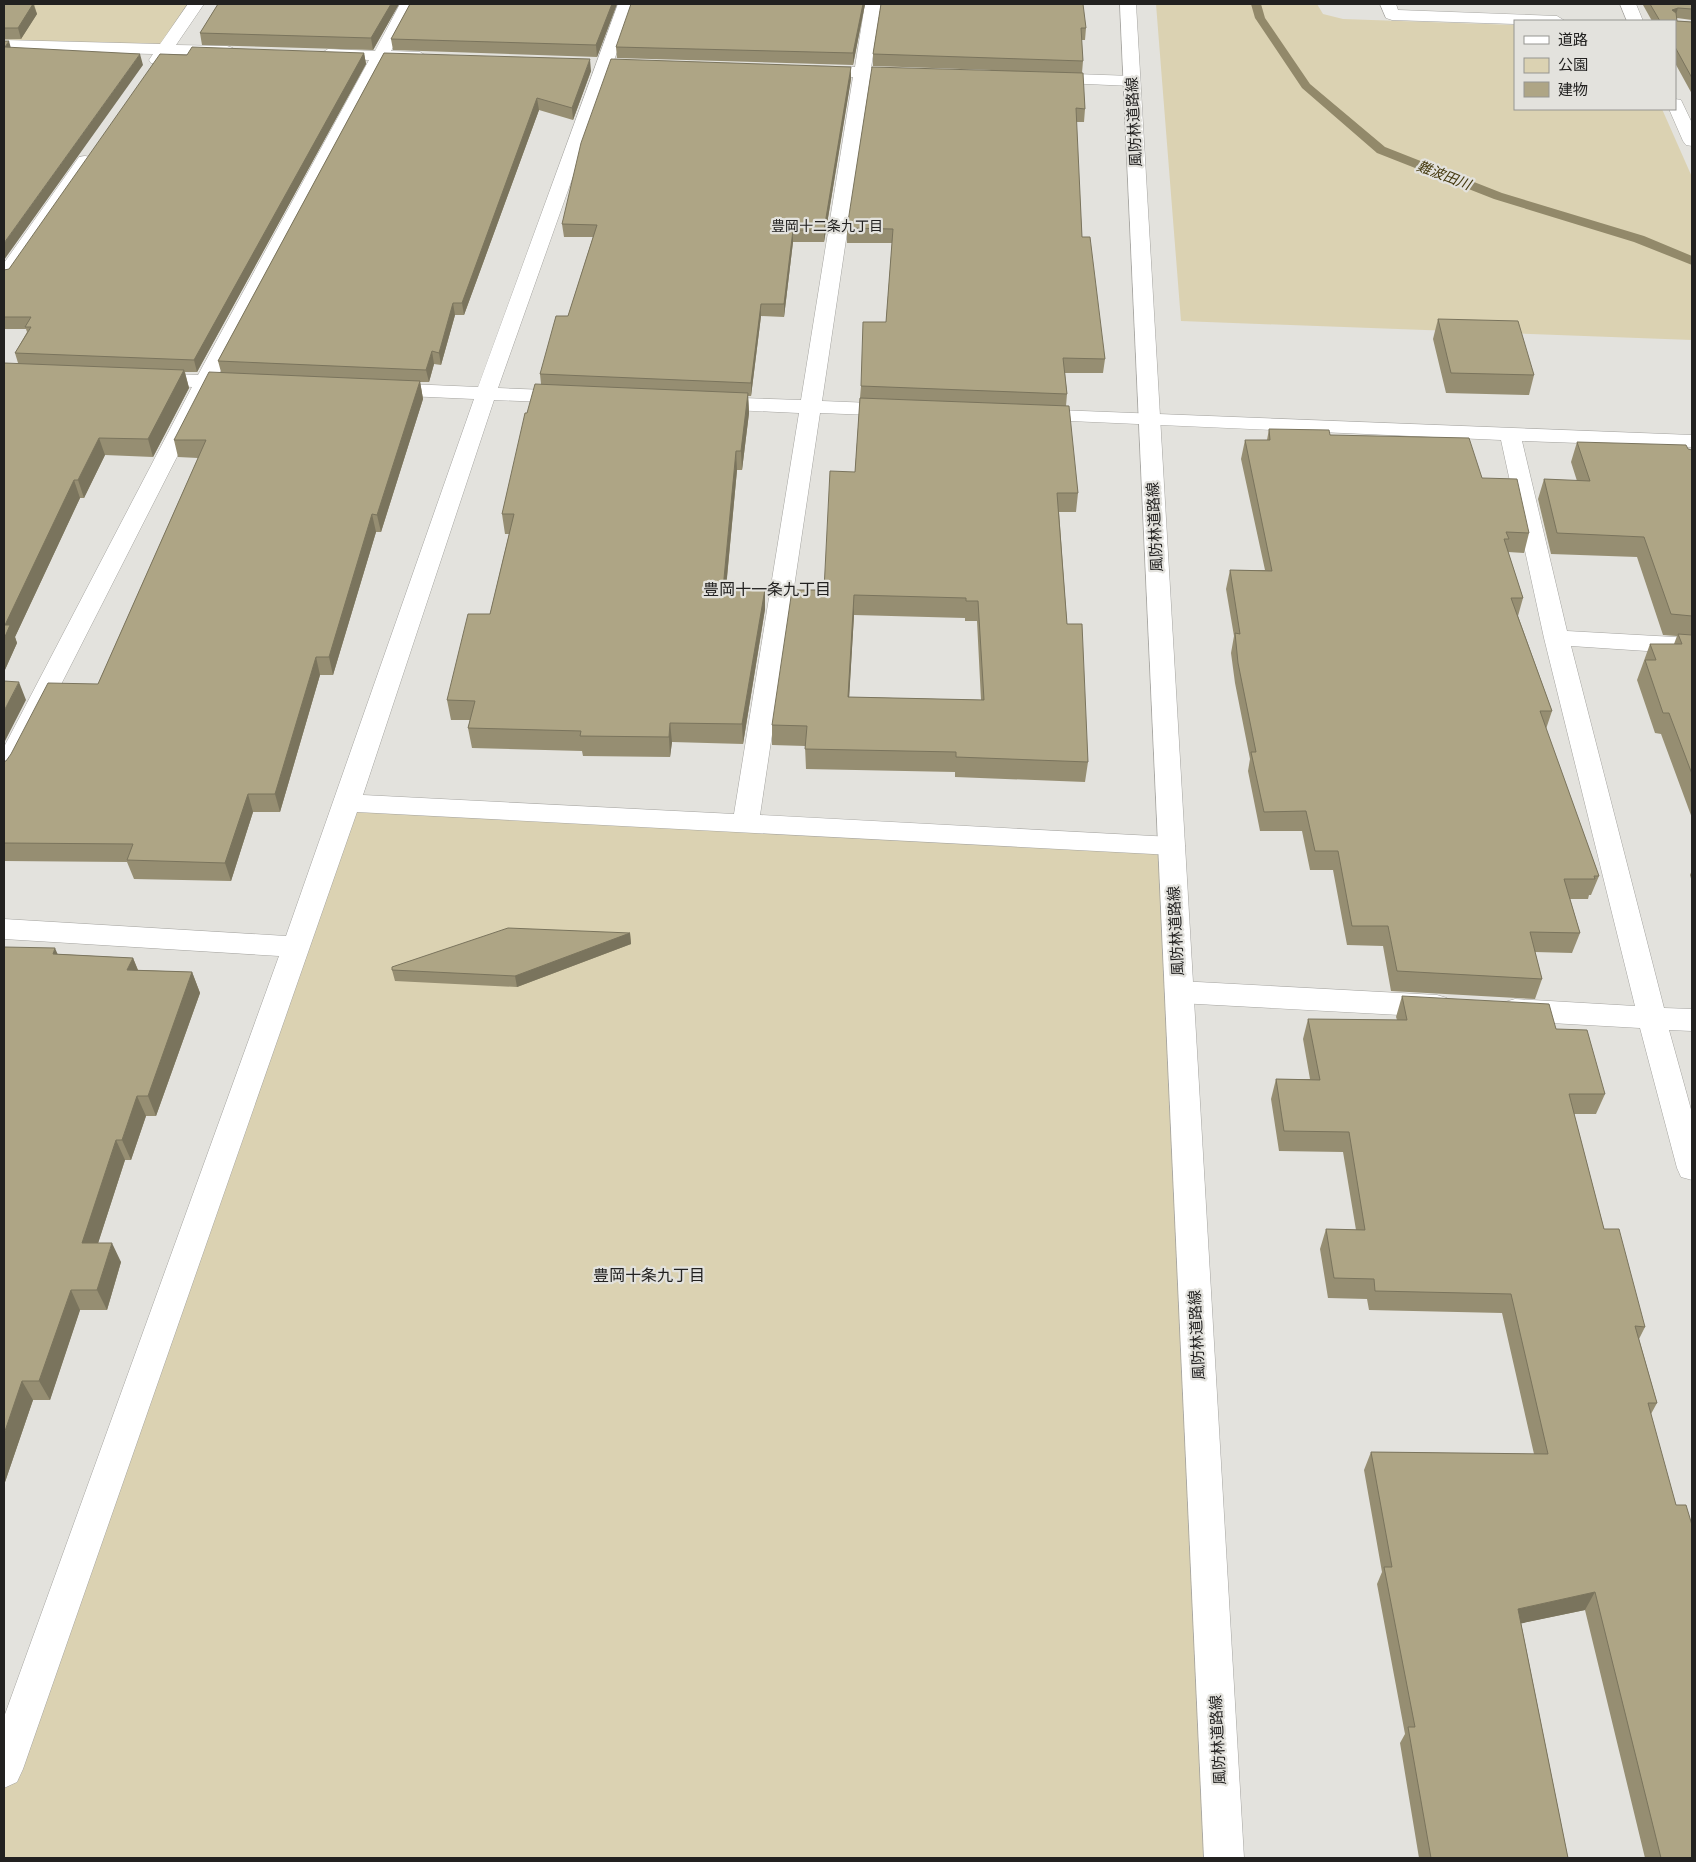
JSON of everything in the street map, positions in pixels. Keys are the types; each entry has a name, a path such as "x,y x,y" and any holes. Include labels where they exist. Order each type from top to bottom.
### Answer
{"street":[{"path":"147,74 196,4"},
{"path":"4,771 206,381 408,4"},
{"path":"4,1769 347,803 486,393 626,4"},
{"path":"746,823 872,4"},
{"name":"風防林道路線","path":"1128,4 1224,1858"},
{"path":"1388,4 1392,16 1524,20"},
{"path":"1628,4 1635,20"},
{"path":"4,45 244,51"},
{"path":"312,53 440,58"},
{"path":"802,70 930,75"},
{"path":"1026,78 1132,81"},
{"path":"1676,106 1692,141"},
{"path":"4,276 96,146"},
{"path":"129,378 264,384"},
{"path":"370,388 584,397"},
{"path":"693,402 920,411"},
{"path":"1010,414 1692,441"},
{"path":"1510,434 1556,638 1651,1018 1692,1168"},
{"path":"1556,638 1692,646"},
{"path":"347,803 1172,846"},
{"path":"4,929 296,947"},
{"path":"1179,992 1464,1008"},
{"path":"1494,1009 1692,1020"}],"green space":[{"path":"4,4 196,4 165,49 4,45"},
{"path":"1156,4 1317,4 1323,14 1343,19 1514,25 1514,110 1662,110 1692,177 1692,340 1181,321"},
{"path":"347,803 1172,846 1224,1858 4,1858 4,1769"}],"building":[{"path":"4,4 33,4 18,28 4,28"},
{"path":"218,4 391,4 371,38 200,33"},
{"path":"410,4 612,4 596,45 391,39"},
{"path":"631,4 863,4 853,53 616,47"},
{"path":"881,4 1083,4 1086,28 1081,28 1083,61 873,54"},
{"path":"1650,4 1692,4 1692,9 1678,8 1672,10 1676,13 1677,21 1692,22 1692,78 1676,49 1676,20 1659,20"},
{"path":"4,41 9,41 5,47 140,54 4,243"},
{"path":"192,47 364,53 194,360 15,353 31,327 25,327 31,317 4,317 4,270 9,269 160,54 187,55"},
{"path":"384,53 590,59 572,108 537,98 462,303 453,303 439,353 432,351 426,370 218,361"},
{"path":"611,59 851,67 824,230 793,230 784,304 761,304 751,383 540,374 556,316 568,316 597,225 562,224 581,143"},
{"path":"872,67 1083,73 1085,109 1076,108 1082,237 1090,237 1105,359 1063,358 1067,394 861,386 863,322 886,322 893,229 847,228"},
{"path":"1438,319 1518,321 1534,375 1451,373"},
{"path":"4,363 184,370 148,439 99,438 78,480 74,480 5,625 10,625 4,639"},
{"path":"209,372 420,381 377,515 372,514 329,657 316,657 275,794 248,794 225,863 127,860 133,844 4,843 4,761 11,754 48,683 98,684 206,440 174,440"},
{"path":"535,384 748,393 741,451 736,451 723,589 765,589 742,724 670,723 669,737 580,736 581,731 468,728 475,701 447,700 468,614 490,614 514,514 502,514 525,413 527,413"},
{"path":"860,398 1069,406 1078,493 1057,493 1067,624 1082,624 1088,762 956,757 956,752 805,749 807,726 772,725 792,590 824,590 830,471 855,472","holes":["854,595 966,598 966,601 978,601 984,700 848,697"]},
{"path":"1269,429 1329,430 1330,435 1469,438 1482,478 1517,479 1529,533 1506,532 1509,539 1504,539 1523,598 1511,598 1552,711 1540,711 1599,876 1594,876 1595,879 1564,879 1580,933 1530,932 1542,979 1397,971 1388,926 1352,926 1338,851 1315,851 1306,811 1264,812 1251,752 1256,752 1238,663 1235,633 1240,634 1230,570 1272,571 1245,440 1270,440"},
{"path":"1577,442 1686,445 1688,449 1692,450 1692,616 1671,614 1644,537 1557,533 1544,479 1590,481"},
{"path":"1678,634 1692,635 1692,774 1669,713 1663,713 1645,660 1656,660 1650,644 1682,644"},
{"path":"4,681 19,682 4,711"},
{"path":"508,928 630,933 515,976 392,970 392,967"},
{"path":"4,947 55,948 53,954 133,958 127,970 192,972 148,1096 137,1096 122,1140 116,1140 82,1243 112,1243 97,1290 71,1290 39,1381 22,1381 4,1434"},
{"path":"1402,996 1549,1004 1556,1029 1587,1030 1605,1094 1569,1094 1604,1229 1619,1229 1645,1327 1635,1326 1657,1403 1648,1403 1676,1505 1686,1505 1692,1525 1692,1858 1661,1858 1595,1592 1518,1609 1568,1858 1431,1858 1408,1727 1415,1727 1384,1567 1392,1567 1371,1452 1548,1454 1511,1294 1375,1291 1374,1279 1334,1278 1326,1229 1365,1230 1349,1132 1284,1131 1276,1079 1320,1080 1308,1019 1407,1020"}],"waterway":[{"name":"難波田川","path":"1256,4 1260,18 1306,86 1381,150 1498,196 1639,239 1692,261"}],"district":[{"name":"豊岡十二条九丁目","path":"827,226"},
{"name":"豊岡十一条九丁目","path":"767,589"},
{"name":"豊岡十条九丁目","path":"649,1275"}]}
